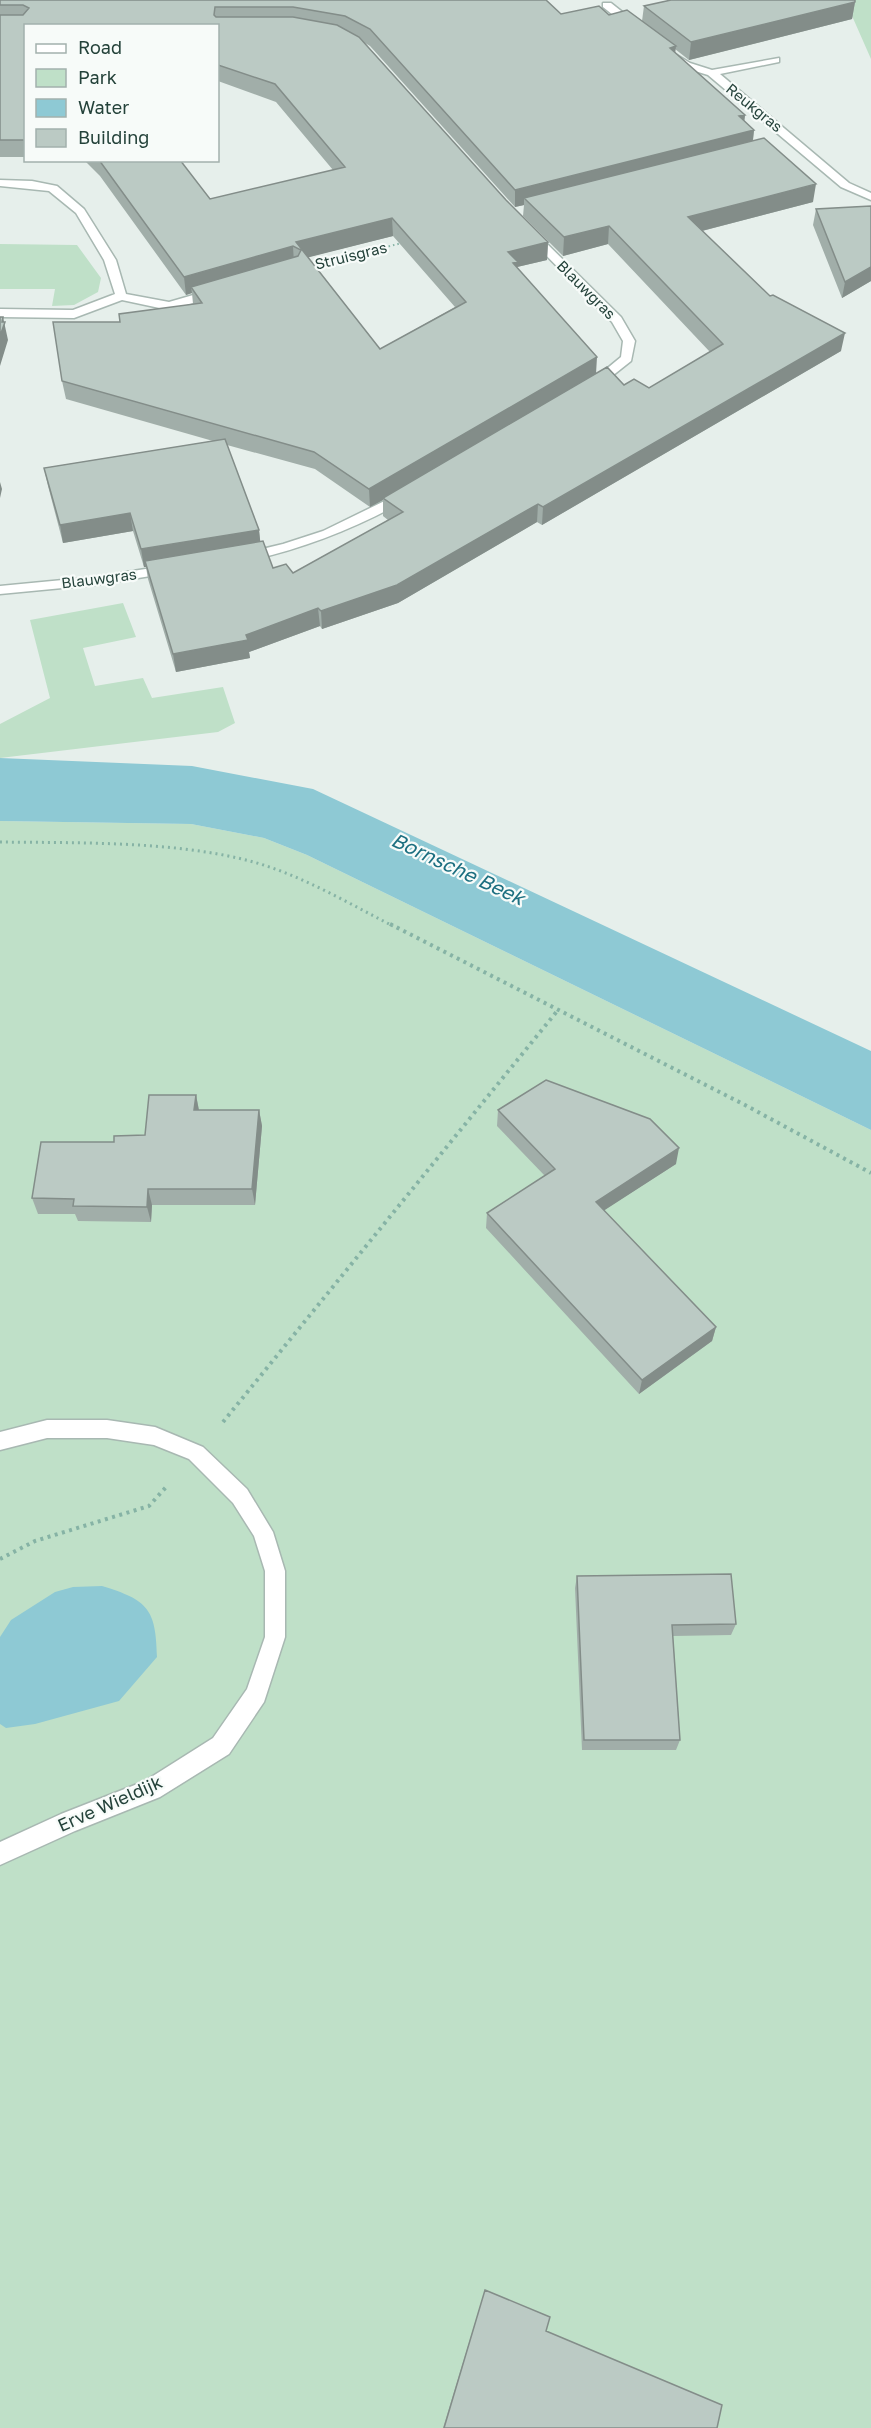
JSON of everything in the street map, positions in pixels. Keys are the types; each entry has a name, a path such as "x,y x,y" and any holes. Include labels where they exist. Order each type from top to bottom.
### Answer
{"street":[{"path":"607,5 642,32"},
{"name":"Reukgras","path":"660,45 686,65 712,73 791,144 845,185 871,197"},
{"name":"Reukgras","path":"712,73 776,60"},
{"path":"0,183 32,184 53,188 80,212 110,260 121,296"},
{"name":"Blauwgras","path":"519,222 617,320 629,341 627,358 584,391"},
{"path":"0,313 74,314 121,296 169,306 226,289"},
{"path":"238,559 318,539 371,515 412,491"},
{"name":"Blauwgras","path":"0,590 94,581 183,567"},
{"name":"Erve Wieldijk","path":"0,1441 47,1429 107,1429 155,1436 196,1453 246,1505 263,1532 275,1570 275,1637 256,1695 220,1746 152,1789 69,1822 0,1854"}],"path":[{"name":"Struisgras","path":"303,268 411,240"},
{"path":"0,842 90,843 183,850 247,860 305,881 871,1173"},
{"path":"0,1559 35,1541 149,1506 184,1469 558,1010"}],"green space":[{"path":"845,0 871,0 871,59"},
{"path":"0,244 77,245 101,278 98,292 74,305 52,306 55,289 0,289"},
{"path":"123,603 136,637 83,648 95,686 143,678 152,698 223,687 235,723 218,732 0,758 0,724 50,698 30,620"},
{"path":"0,821 191,824 264,838 307,855 871,1130 871,2428 0,2428"}],"water":[{"name":"Bornsche Beek","path":"0,758 192,766 313,789 871,1051 871,1130 307,855 264,838 191,824 0,821"},
{"path":"102,1586 130,1596 146,1609 154,1628 157,1657 119,1701 35,1724 6,1728 0,1724 0,1637 11,1620 55,1592 73,1587"}],"building":[{"path":"0,0 546,0 561,14 599,6 609,15 627,10 676,46 670,48 745,115 739,116 754,130 515,190 370,29 345,16 293,7 215,7 216,17 293,17 337,25 359,37 506,200 548,242 508,252 518,262 513,263 597,357 369,489 314,452 62,381 53,322 120,322 119,314 202,303 191,287 298,256 301,250 293,246 184,277 100,162 182,162 210,199 345,167 275,84 219,65 219,24 24,24 24,140 0,140 0,15 23,15 29,8 23,5 0,5","holes":["392,218 466,302 380,349 296,242"]},
{"path":"671,0 855,0 855,2 691,42 644,6"},
{"path":"764,138 816,184 688,217 770,296 773,295 845,333 543,507 538,504 397,585 321,611 318,608 246,635 248,640 173,654 145,561 263,541 273,568 286,564 293,573 403,512 383,498 607,367 624,385 634,379 649,388 723,344 609,226 564,237 524,198"},
{"path":"871,206 871,267 845,282 816,209"},
{"path":"0,317 3,317 2,322 5,322 0,336"},
{"path":"225,439 259,530 141,549 130,513 60,525 44,468"},
{"path":"546,1080 650,1119 679,1148 596,1202 716,1327 642,1380 487,1213 555,1169 498,1110"},
{"path":"149,1095 196,1095 194,1110 259,1110 252,1189 148,1189 147,1207 73,1206 74,1199 32,1198 41,1142 114,1142 114,1136 145,1135"},
{"path":"731,1574 736,1624 672,1625 680,1740 584,1740 577,1576"},
{"path":"485,2290 550,2317 546,2331 722,2405 717,2428 444,2428"}]}
